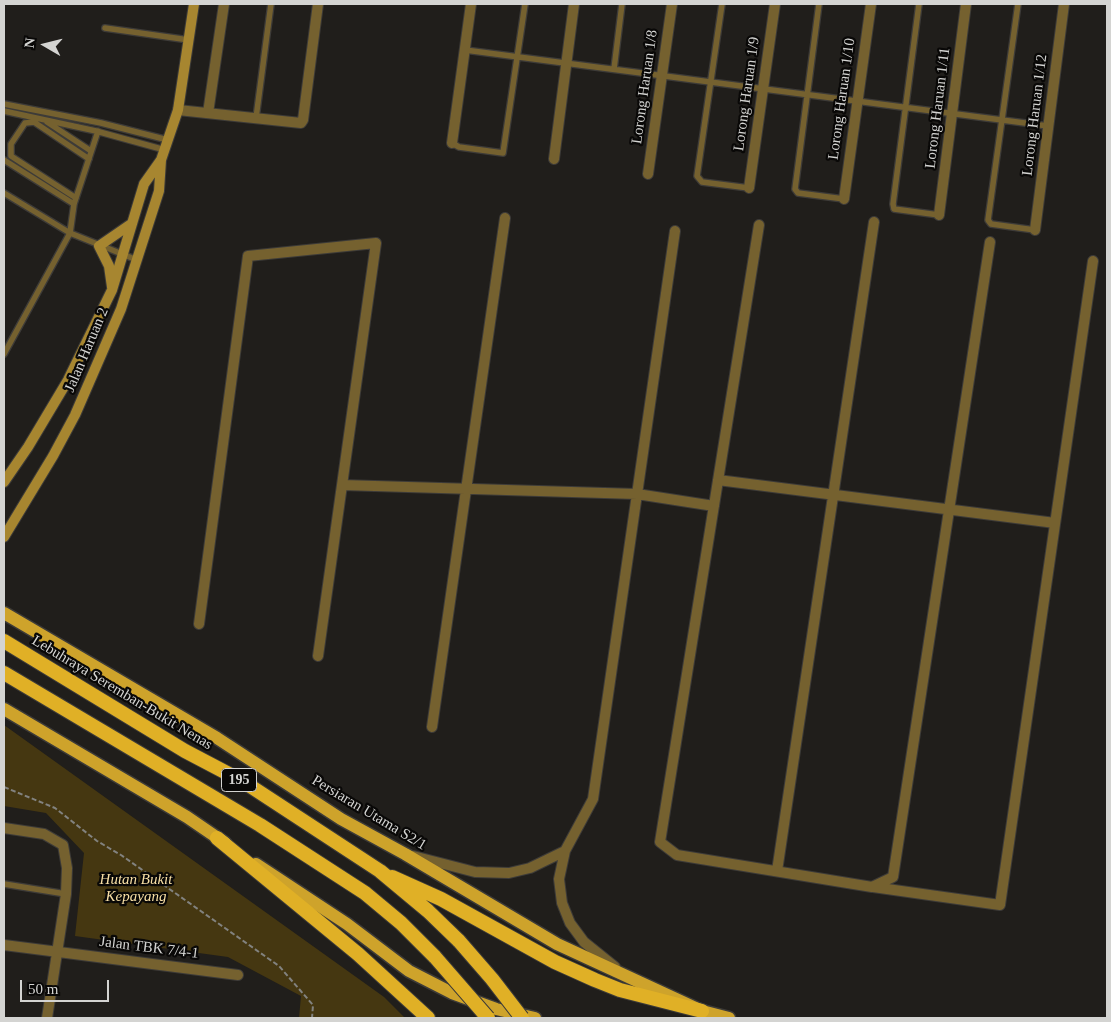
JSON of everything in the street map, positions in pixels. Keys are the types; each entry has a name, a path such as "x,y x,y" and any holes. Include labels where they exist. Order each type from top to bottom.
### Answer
{"highway":[{"name":"Lebuhraya Seremban-Bukit Nenas","path":"4,641 185,750 244,782 380,871 428,911 459,941 522,1018"},
{"name":"195","path":"4,673 260,826 357,888 401,922 436,956 488,1018"},
{"path":"217,838 358,954 428,1018"},
{"path":"380,871 441,899 555,962 595,980 620,990 702,1011"}],"main road":[{"name":"Jalan Haruan 2","path":"4,537 53,456 75,414 121,309 159,191 165,150 178,110 194,4"},
{"name":"Jalan Haruan 2","path":"4,482 68,380 112,290 144,184 165,150"},
{"path":"112,290 109,266 99,246 132,223"},
{"name":"Persiaran Utama S2/1","path":"5,614 217,738 341,819 405,854 557,944 702,1011 729,1018"},
{"path":"4,709 186,817 347,924 409,971 452,993 496,1009 536,1018"}],"street":[{"path":"208,113 224,4"},
{"path":"178,110 298,124 303,120 318,4"},
{"path":"452,143 471,4"},
{"path":"554,159 574,4"},
{"name":"Lorong Haruan 1/8","path":"648,174 672,4"},
{"name":"Lorong Haruan 1/9","path":"749,188 775,4"},
{"name":"Lorong Haruan 1/10","path":"844,199 871,4"},
{"name":"Lorong Haruan 1/11","path":"939,216 966,4"},
{"name":"Lorong Haruan 1/12","path":"1035,230 1064,4"},
{"path":"432,727 505,218"},
{"path":"777,871 874,222"},
{"path":"758,225 660,842 677,854 872,887 1000,905 1093,261"},
{"path":"626,976 584,942 570,923 562,903 559,879 565,850 593,799 675,231"},
{"path":"872,887 892,877 990,242"},
{"path":"199,624 248,256 376,243 318,656"},
{"path":"718,480 1054,523"},
{"path":"342,485 637,494 714,506"},
{"path":"4,828 44,834 63,846 67,868 66,894 48,1018"},
{"path":"405,854 475,872 509,873 530,868 565,850"},
{"name":"Jalan TBK 7/4-1","path":"4,945 238,975"}],"lane":[{"path":"256,118 271,4"},
{"path":"452,143 459,147 503,153 525,4"},
{"path":"614,69 622,4"},
{"path":"722,4 697,176 702,182 749,188"},
{"path":"819,4 795,189 798,193 844,199"},
{"path":"920,4 893,204 894,210 939,216"},
{"path":"1018,4 988,220 992,224 1035,230"},
{"path":"105,28 189,40"},
{"path":"465,50 1048,126"},
{"path":"4,104 101,123 165,150"},
{"path":"4,111 98,131 165,150"},
{"path":"44,119 91,151"},
{"path":"75,201 12,156 11,144 25,123 34,122 89,159"},
{"path":"4,354 70,234 75,201 98,131"},
{"path":"4,160 75,201"},
{"path":"4,193 70,234 138,260"},
{"path":"4,884 66,894"}],"path":[{"path":"4,787 55,808 97,841 128,859 280,966 313,1005 312,1018"}],"green space":[{"name":"Hutan Bukit Kepayang","path":"4,725 384,997 405,1018 299,1018 301,996 228,957 75,936 84,853 46,813 4,806"}]}
